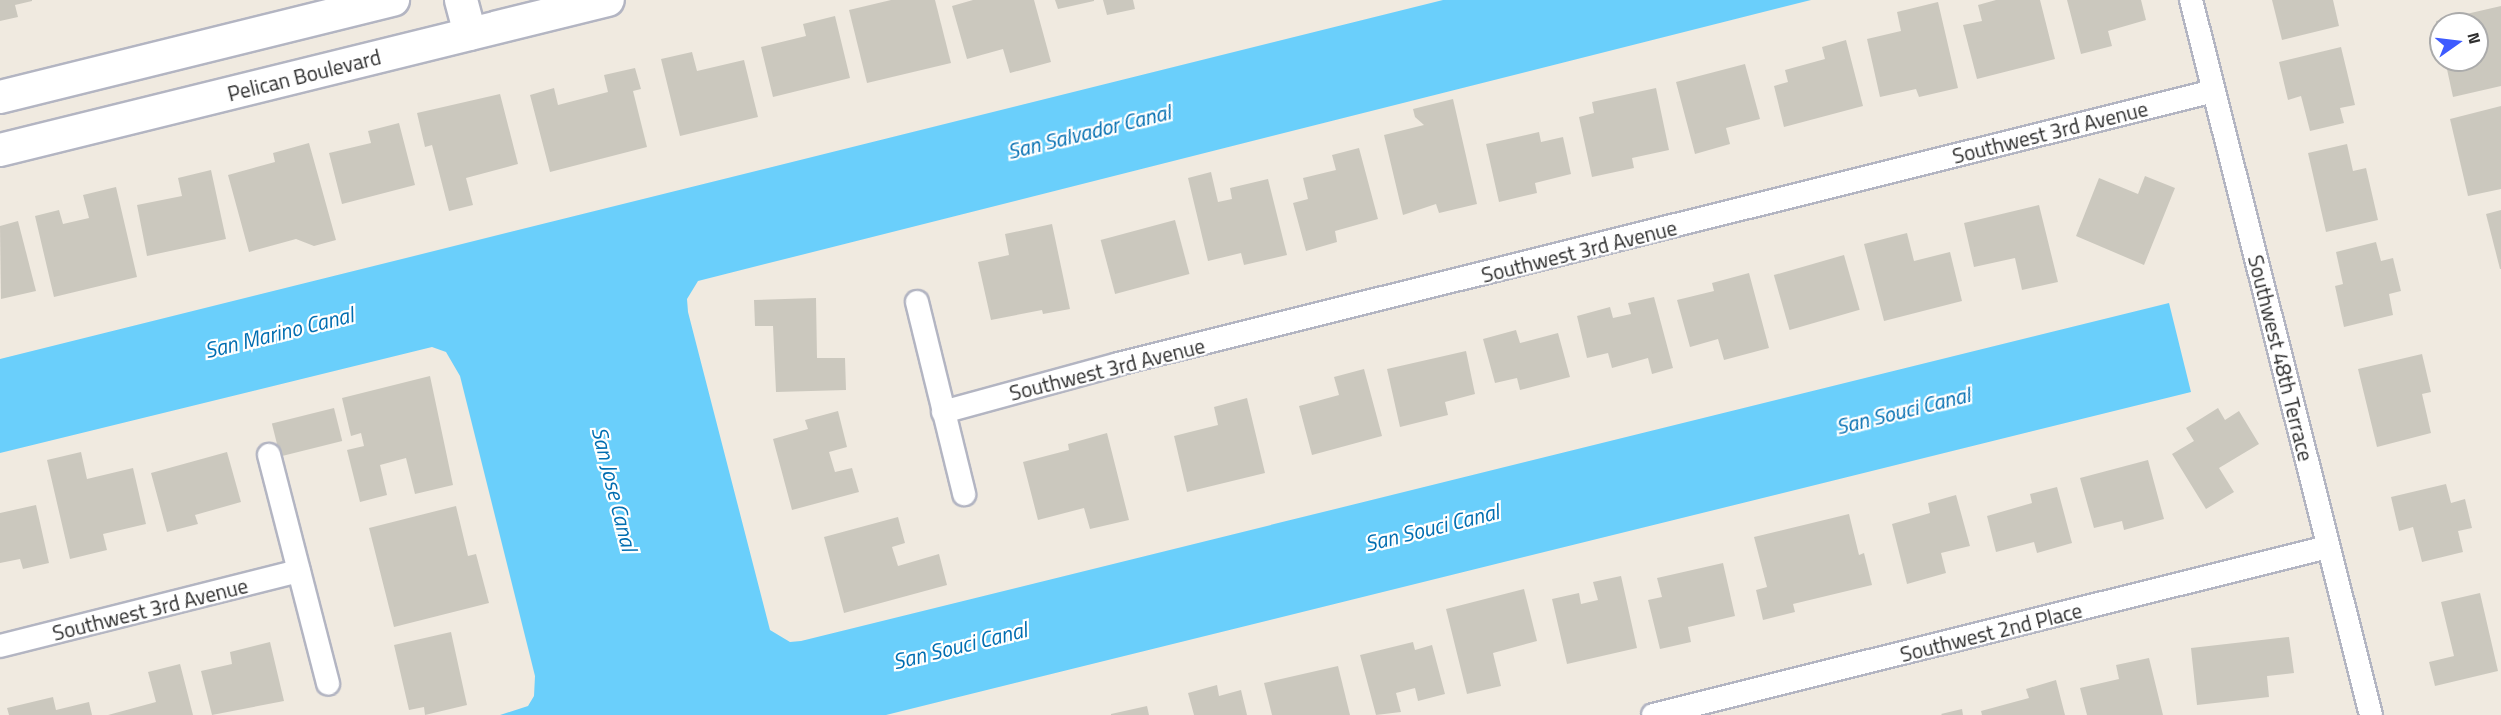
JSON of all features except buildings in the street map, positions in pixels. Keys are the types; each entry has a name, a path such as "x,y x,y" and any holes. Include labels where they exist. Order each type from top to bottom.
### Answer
{"street":[{"path":"0,97 393,0"},
{"path":"461,0 470,34"},
{"name":"Pelican Boulevard","path":"0,150 608,0"},
{"name":"Southwest 48th Terrace","path":"2191,0 2371,715"},
{"name":"Southwest 3rd Avenue","path":"944,412 1118,364 2214,91"},
{"path":"917,303 964,494"},
{"path":"269,455 328,683"},
{"name":"Southwest 2nd Place","path":"1653,715 2328,547"},
{"name":"Southwest 3rd Avenue","path":"0,646 299,572"}],"water":[{"path":"1443,0 1811,0 698,281 687,299 688,312 770,630 790,642 801,641 2169,303 2191,392 886,715 500,715 528,706 534,696 535,676 460,376 446,352 432,347 0,453 0,359"}],"water label":[{"name":"San Salvador Canal","path":"1089,132"},
{"name":"San Marino Canal","path":"279,333"},
{"name":"San Souci Canal","path":"1903,411"},
{"name":"San Jose Canal","path":"614,489"},
{"name":"San Souci Canal","path":"1432,528"},
{"name":"San Souci Canal","path":"960,646"}]}
